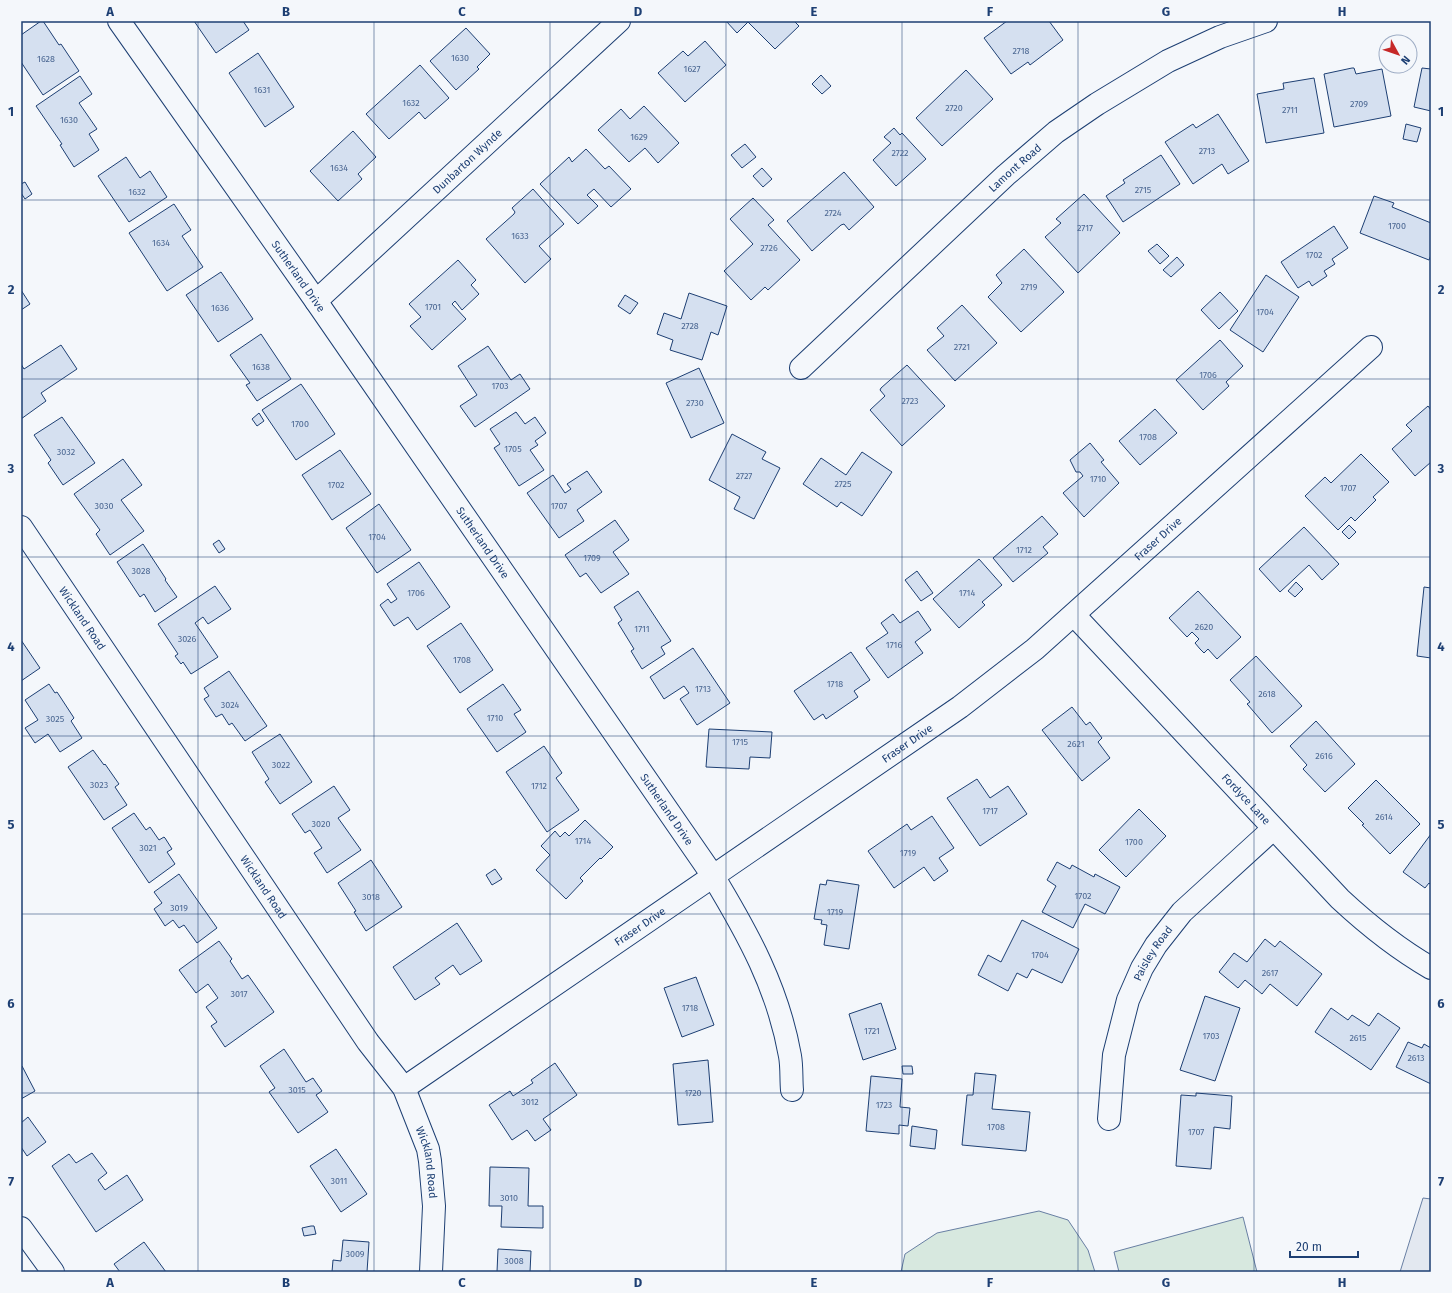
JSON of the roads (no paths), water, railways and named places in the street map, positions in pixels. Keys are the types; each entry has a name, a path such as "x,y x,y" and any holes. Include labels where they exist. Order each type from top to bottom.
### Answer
{"street":[{"name":"Sutherland Drive","path":"119,21 316,301 713,876 745,929 770,984 781,1018 790,1057 792,1090"},
{"name":"Dunbarton Wynde","path":"316,301 619,21"},
{"name":"Lamont Road","path":"801,368 1006,175 1056,132 1097,104 1168,61 1220,36 1266,21"},
{"name":"Fraser Drive","path":"404,1088 574,970 960,707 1035,649 1074,615 1371,347"},
{"name":"Wickland Road","path":"21,527 368,1042 404,1088 428,1149 430,1161 434,1206 431,1272"},
{"name":"Fordyce Lane","path":"1074,615 1340,899 1368,925 1395,945 1431,968"},
{"name":"Paisley Road","path":"1109,1119 1114,1055 1128,1000 1142,968 1156,945 1182,912 1273,829"},
{"path":"21,1228 53,1272"}]}
